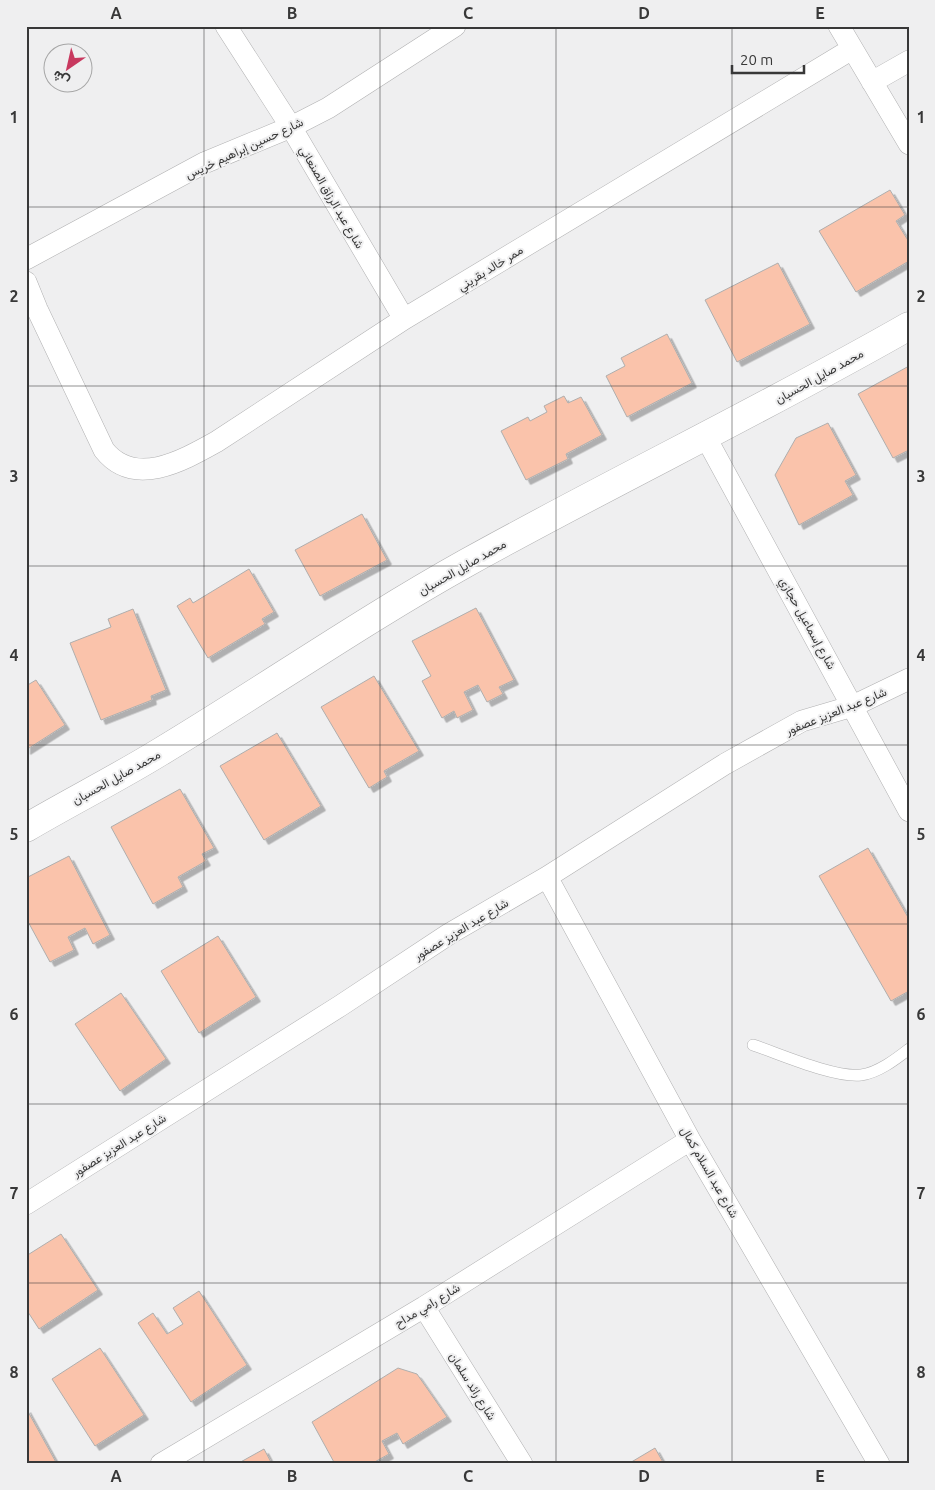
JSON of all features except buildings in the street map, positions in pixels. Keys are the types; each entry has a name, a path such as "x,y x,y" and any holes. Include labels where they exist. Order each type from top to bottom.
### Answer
{"street":[{"name":"شارع عبد الرزاق الصنعاني","path":"226,26 291,127 404,319"},
{"name":"شارع حسين إبراهيم خريس","path":"26,259 204,164 291,127 328,108 455,26"},
{"path":"839,26 909,144"},
{"name":"ممر خالد بقريني","path":"26,282 104,450 123,466 142,470 158,468 188,458 404,319 852,49"},
{"path":"872,82 909,62"},
{"name":"محمد صايل الحسبان","path":"26,828 158,754 328,645 465,564 638,469 789,393 909,326"},
{"name":"شارع إسماعيل حجازي","path":"705,436 909,811"},
{"name":"شارع عبد العزيز عصفور","path":"26,1204 332,1012 449,934 547,877 765,741 802,721 853,706 909,680"},
{"name":"شارع عبد السلام كمال","path":"547,877 690,1140 879,1464"},
{"name":"شارع رامي مداح","path":"161,1464 424,1308 690,1140"},
{"name":"شارع رائد سلمان","path":"424,1308 522,1464"}],"lane":[{"path":"753,1045 833,1072 861,1075 878,1070 909,1049"}]}
